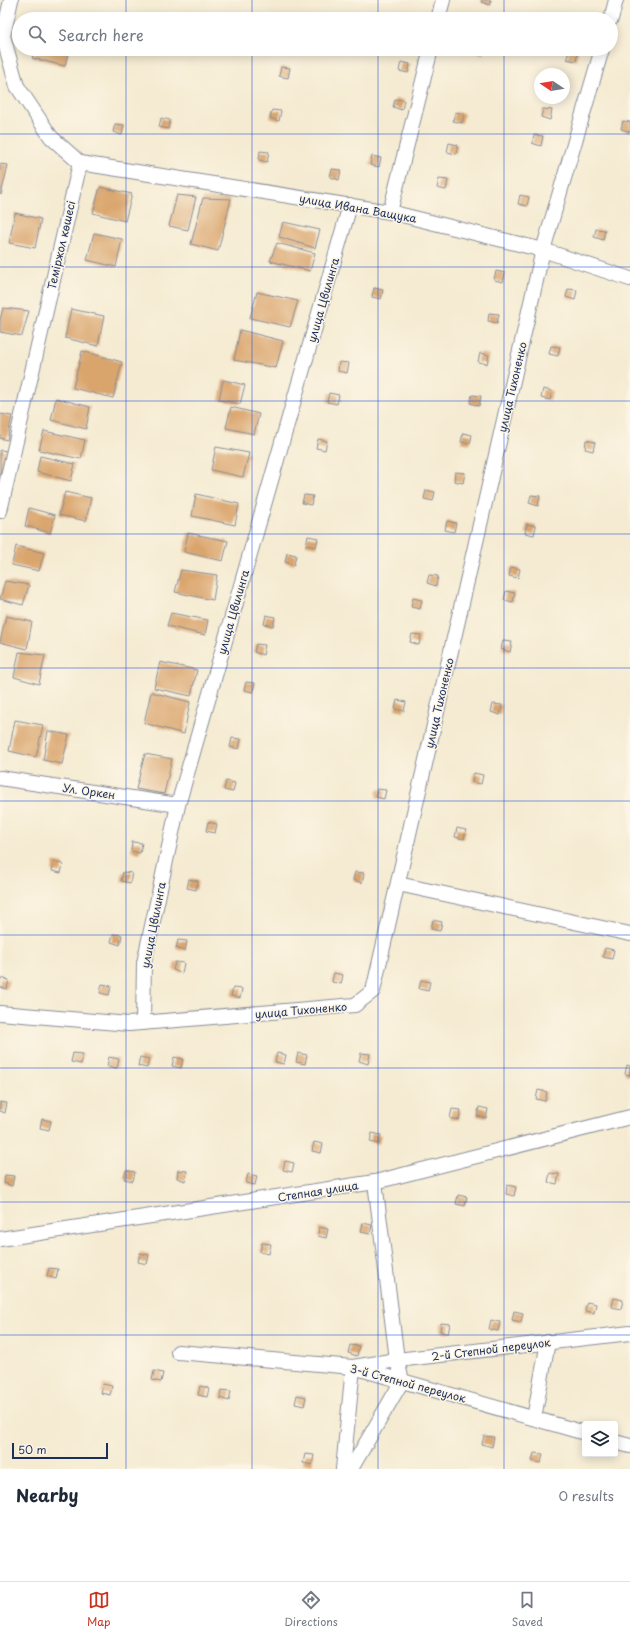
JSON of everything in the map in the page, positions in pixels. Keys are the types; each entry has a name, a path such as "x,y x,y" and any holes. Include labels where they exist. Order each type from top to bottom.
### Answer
{"street":[{"path":"11,0 1,36 17,86 52,137 80,163"},
{"path":"440,12 443,0"},
{"path":"612,12 616,0"},
{"path":"390,212 428,56"},
{"name":"улица Тихоненко","path":"0,1014 129,1024 355,1005 373,991 543,250 600,56"},
{"name":"улица Ивана Ващука","path":"80,163 390,212 543,250 630,279"},
{"name":"Теміржол көшесі","path":"0,511 80,163"},
{"name":"улица Цвилинга","path":"143,1023 144,963 178,805 350,205"},
{"name":"Ул. Оркен","path":"0,778 178,805"},
{"path":"398,884 630,934"},
{"name":"Степная улица","path":"0,1239 375,1182 630,1117"},
{"path":"351,1469 402,1381 397,1360 375,1182"},
{"name":"2-й Степной переулок","path":"353,1367 397,1360 630,1333"},
{"path":"534,1418 548,1342"},
{"name":"3-й Степной переулок","path":"178,1352 353,1367 582,1432"},
{"path":"343,1469 353,1367"},
{"path":"618,1443 630,1446"}],"building":[{"path":"482,0 491,0 490,5 481,2"},
{"path":"33,56 67,56 65,66 32,58"},
{"path":"568,56 577,56 576,61 567,59"},
{"path":"401,62 410,64 408,73 399,71"},
{"path":"281,67 290,68 288,78 279,76"},
{"path":"395,99 404,100 402,110 393,107"},
{"path":"543,109 552,110 550,120 541,117"},
{"path":"272,110 281,111 279,121 270,118"},
{"path":"455,112 464,114 462,123 453,121"},
{"path":"161,118 170,120 168,129 159,127"},
{"path":"623,121 630,122 630,132 621,129"},
{"path":"115,124 124,125 122,135 113,132"},
{"path":"534,135 543,136 541,146 532,143"},
{"path":"449,143 458,145 456,154 447,152"},
{"path":"260,151 269,152 267,162 259,160"},
{"path":"372,156 381,158 379,167 370,165"},
{"path":"0,164 8,165 1,195 0,194"},
{"path":"332,169 341,170 339,180 330,177"},
{"path":"439,179 448,180 446,190 437,188"},
{"path":"100,187 132,194 125,221 93,213"},
{"path":"177,195 196,197 188,230 169,226"},
{"path":"520,195 529,197 527,206 518,204"},
{"path":"203,198 231,199 218,251 191,244"},
{"path":"15,213 41,219 35,248 9,243"},
{"path":"283,222 320,230 315,248 279,237"},
{"path":"596,229 605,230 603,240 594,237"},
{"path":"94,233 122,239 116,267 87,260"},
{"path":"277,243 315,253 310,271 270,261"},
{"path":"496,271 505,273 503,282 494,280"},
{"path":"374,288 383,290 381,299 372,297"},
{"path":"568,289 577,290 575,300 566,297"},
{"path":"257,292 298,301 290,327 250,318"},
{"path":"3,308 29,311 22,336 0,332 0,320"},
{"path":"71,309 104,316 98,346 65,338"},
{"path":"489,313 499,314 497,323 488,321"},
{"path":"240,330 283,341 276,368 234,360"},
{"path":"551,346 560,347 558,356 549,354"},
{"path":"82,351 122,362 113,398 73,388"},
{"path":"480,353 489,355 487,364 478,362"},
{"path":"339,362 349,363 347,373 338,371"},
{"path":"223,380 245,385 240,404 219,400"},
{"path":"543,389 552,391 550,400 541,398"},
{"path":"329,393 339,395 337,404 327,402"},
{"path":"472,395 481,396 479,406 470,403"},
{"path":"56,398 90,407 86,429 51,420"},
{"path":"231,407 259,414 254,434 226,428"},
{"path":"0,414 12,416 7,440 0,438"},
{"path":"44,431 85,440 81,459 39,450"},
{"path":"463,433 472,435 470,444 461,442"},
{"path":"318,439 327,441 325,450 316,448"},
{"path":"586,440 595,442 593,451 585,449"},
{"path":"216,447 249,453 243,477 211,470"},
{"path":"0,450 7,451 2,473 0,473"},
{"path":"40,456 75,464 71,481 37,472"},
{"path":"455,472 465,473 463,483 454,481"},
{"path":"426,490 435,492 433,501 424,499"},
{"path":"65,492 91,498 86,521 59,515"},
{"path":"196,494 239,504 235,525 192,516"},
{"path":"304,495 313,496 311,505 302,503"},
{"path":"531,495 540,496 538,506 529,503"},
{"path":"29,508 55,515 50,533 25,526"},
{"path":"447,521 456,523 454,532 445,530"},
{"path":"527,524 536,526 534,535 525,533"},
{"path":"188,533 228,541 223,561 184,552"},
{"path":"308,536 318,538 316,547 306,545"},
{"path":"16,546 44,553 39,571 12,565"},
{"path":"287,553 296,555 294,565 285,562"},
{"path":"511,567 520,569 518,578 509,576"},
{"path":"181,570 217,575 213,600 175,592"},
{"path":"429,575 438,576 436,586 427,583"},
{"path":"5,581 29,585 23,605 0,599"},
{"path":"506,591 515,593 513,602 504,600"},
{"path":"413,598 422,600 420,609 411,607"},
{"path":"171,613 208,620 205,635 167,626"},
{"path":"266,615 275,617 273,626 264,624"},
{"path":"6,616 32,622 27,649 0,642"},
{"path":"412,634 421,635 419,645 410,642"},
{"path":"503,641 512,642 510,652 501,649"},
{"path":"256,644 265,645 263,655 254,652"},
{"path":"19,652 45,655 39,684 14,677"},
{"path":"160,662 197,670 191,696 154,688"},
{"path":"246,682 255,683 253,692 244,690"},
{"path":"151,692 190,702 184,734 144,723"},
{"path":"397,700 406,702 404,711 395,709"},
{"path":"493,704 502,705 500,715 491,712"},
{"path":"15,720 43,725 36,757 9,751"},
{"path":"48,731 69,735 62,764 43,760"},
{"path":"232,738 241,739 239,749 230,747"},
{"path":"145,754 172,759 164,794 136,789"},
{"path":"474,773 483,775 481,784 472,782"},
{"path":"226,781 235,783 233,792 224,790"},
{"path":"377,789 386,790 384,799 376,797"},
{"path":"208,822 217,824 215,833 206,831"},
{"path":"457,828 466,830 464,839 455,837"},
{"path":"132,842 142,843 140,853 131,851"},
{"path":"54,862 63,864 61,873 52,871"},
{"path":"123,872 132,873 130,883 121,881"},
{"path":"355,872 364,873 362,883 353,880"},
{"path":"189,879 198,881 196,890 187,888"},
{"path":"433,920 442,922 440,931 431,929"},
{"path":"113,934 122,935 120,945 111,942"},
{"path":"178,940 187,941 185,951 176,948"},
{"path":"605,948 614,950 612,959 603,957"},
{"path":"175,962 184,963 182,973 173,970"},
{"path":"334,973 343,975 341,984 332,982"},
{"path":"0,978 9,980 7,989 0,987"},
{"path":"421,980 430,982 428,991 419,989"},
{"path":"102,984 111,986 109,995 100,993"},
{"path":"233,988 242,989 240,998 231,996"},
{"path":"73,1053 83,1054 81,1064 71,1062"},
{"path":"277,1053 286,1055 284,1064 275,1062"},
{"path":"298,1053 307,1055 305,1064 296,1062"},
{"path":"361,1053 370,1054 368,1064 359,1061"},
{"path":"109,1057 119,1059 117,1068 107,1066"},
{"path":"140,1057 149,1059 147,1068 138,1066"},
{"path":"174,1057 183,1059 181,1068 172,1066"},
{"path":"627,1065 630,1066 630,1075 625,1074"},
{"path":"538,1090 547,1092 545,1101 536,1099"},
{"path":"0,1102 7,1103 5,1113 0,1111"},
{"path":"479,1107 488,1109 486,1118 477,1116"},
{"path":"452,1109 461,1110 459,1120 450,1118"},
{"path":"42,1119 51,1121 49,1130 40,1128"},
{"path":"372,1133 381,1135 379,1144 370,1142"},
{"path":"314,1142 323,1144 321,1153 312,1151"},
{"path":"285,1161 294,1163 292,1172 283,1170"},
{"path":"126,1170 135,1172 133,1181 124,1179"},
{"path":"178,1170 187,1171 185,1181 177,1178"},
{"path":"550,1173 559,1174 557,1184 548,1182"},
{"path":"248,1174 257,1176 255,1185 246,1183"},
{"path":"5,1175 14,1176 12,1186 4,1183"},
{"path":"507,1185 516,1187 514,1196 506,1194"},
{"path":"458,1195 467,1197 465,1206 456,1204"},
{"path":"363,1223 372,1225 370,1234 361,1232"},
{"path":"319,1227 328,1229 326,1238 318,1236"},
{"path":"262,1243 271,1244 269,1254 260,1252"},
{"path":"140,1253 149,1255 147,1264 138,1262"},
{"path":"49,1268 58,1269 56,1279 47,1276"},
{"path":"614,1298 623,1300 621,1309 612,1307"},
{"path":"587,1302 596,1304 594,1313 585,1311"},
{"path":"514,1311 523,1313 521,1322 512,1320"},
{"path":"491,1320 500,1322 498,1331 489,1329"},
{"path":"441,1323 450,1324 448,1334 440,1331"},
{"path":"350,1345 359,1346 357,1356 348,1353"},
{"path":"154,1371 163,1373 161,1382 152,1380"},
{"path":"103,1384 112,1386 110,1395 101,1393"},
{"path":"200,1386 209,1388 207,1397 198,1395"},
{"path":"221,1390 231,1391 229,1401 220,1398"},
{"path":"297,1395 306,1397 304,1406 295,1404"},
{"path":"484,1436 494,1437 492,1447 482,1444"},
{"path":"534,1453 543,1454 541,1463 532,1461"},
{"path":"305,1454 314,1455 312,1465 303,1463"}]}
